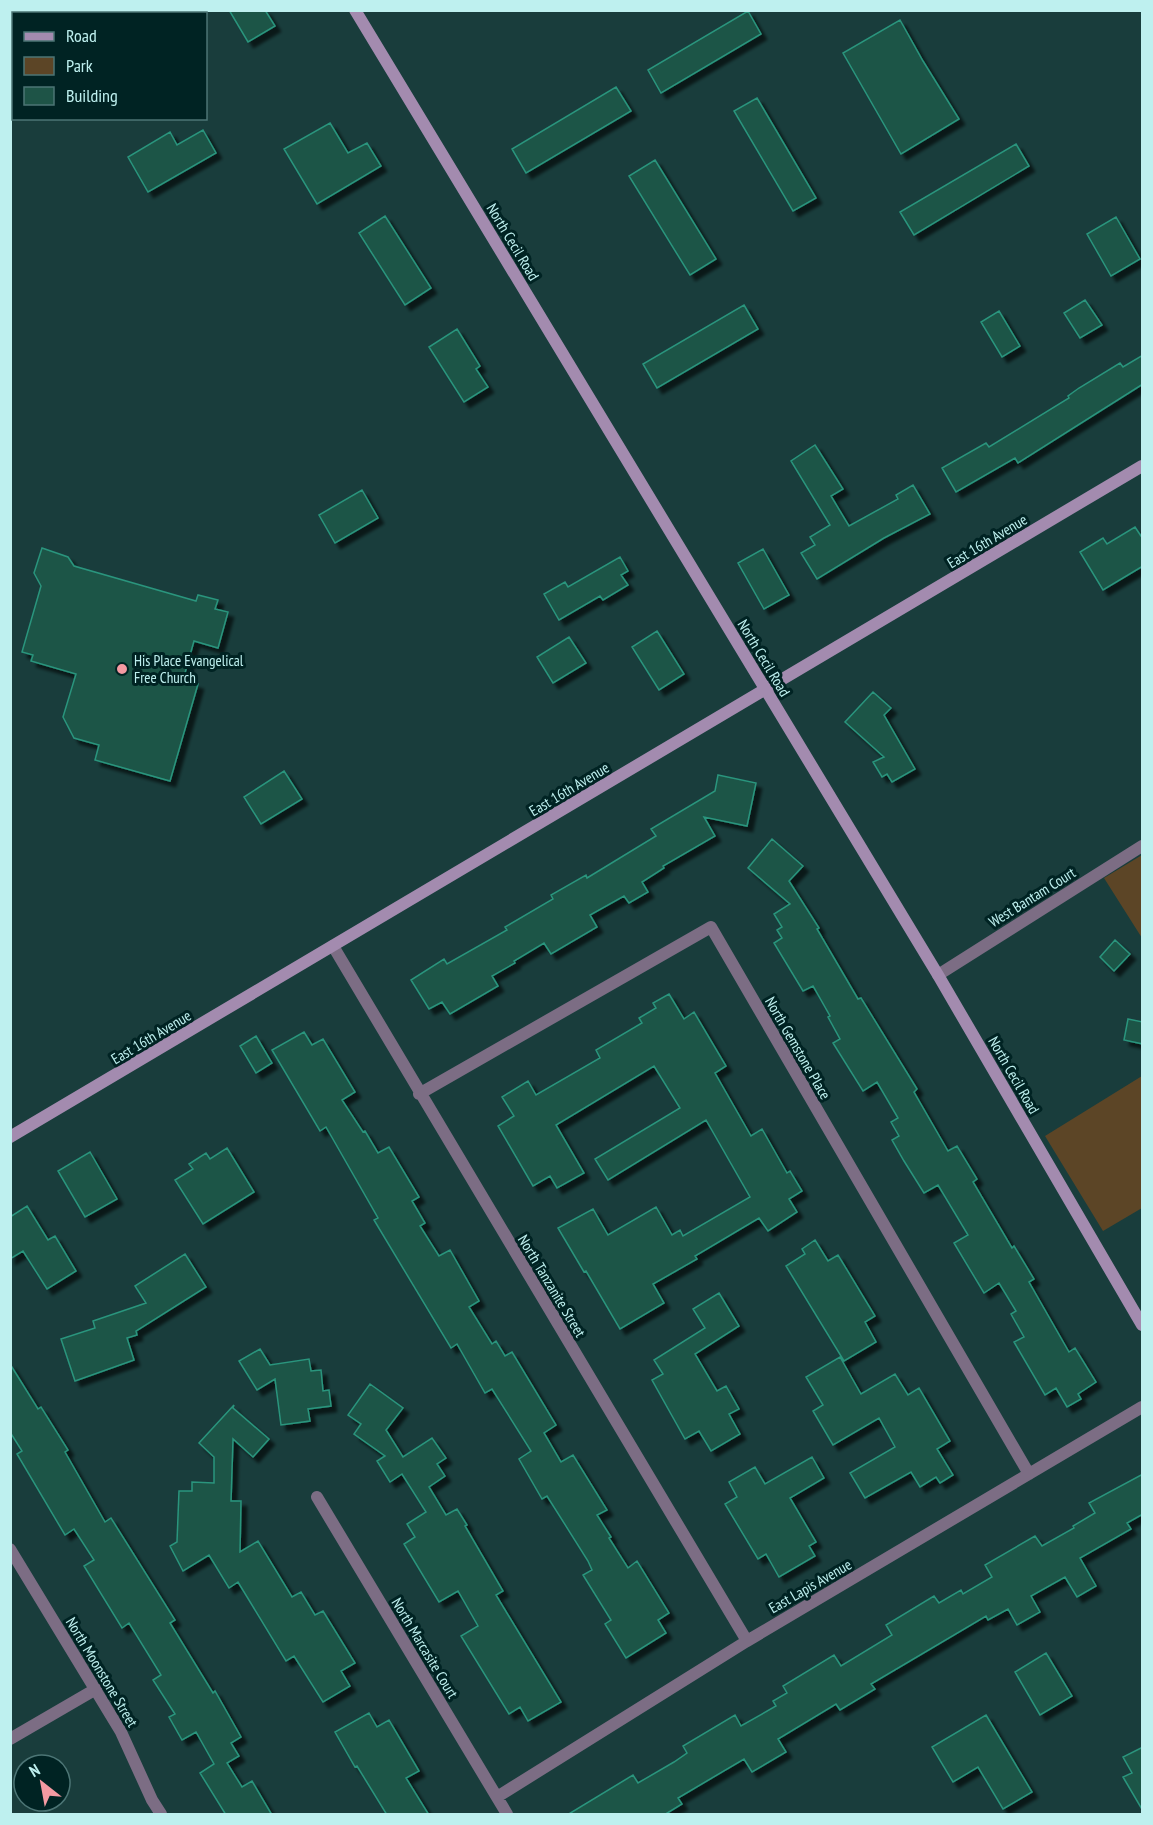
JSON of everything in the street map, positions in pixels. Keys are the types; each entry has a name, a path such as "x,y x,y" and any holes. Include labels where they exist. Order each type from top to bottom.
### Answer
{"street":[{"name":"North Cecil Road","path":"355,10 938,975 1143,1325"},
{"name":"East 16th Avenue","path":"10,1137 1143,466"},
{"name":"West Bantam Court","path":"938,975 1143,846"},
{"name":"North Gemstone Place","path":"420,1094 711,927 1029,1474"},
{"name":"North Tanzanite Street","path":"333,946 747,1641"},
{"name":"East Lapis Avenue","path":"497,1797 747,1641 1143,1407"},
{"name":"North Marcasite Court","path":"317,1497 507,1815"},
{"name":"North Moonstone Street","path":"10,1549 121,1732 160,1815"},
{"path":"10,1739 96,1689"}],"green space":[{"path":"1142,855 1142,938 1104,878"},
{"path":"1142,1076 1142,1208 1103,1231 1045,1136"}],"building":[{"path":"229,10 265,10 275,26 248,42"},
{"path":"748,11 761,34 661,93 648,70"},
{"path":"900,20 959,119 901,154 843,53"},
{"path":"616,87 631,111 526,173 512,149"},
{"path":"757,98 816,198 793,211 734,111"},
{"path":"330,123 348,153 367,143 381,166 317,204 284,149"},
{"path":"203,130 216,153 148,192 128,157 170,132 177,145"},
{"path":"1016,144 1029,166 914,235 900,212"},
{"path":"655,160 716,259 690,275 629,176"},
{"path":"385,216 431,288 405,305 359,233"},
{"path":"1116,217 1140,259 1111,276 1087,234"},
{"path":"1085,300 1102,325 1080,338 1064,313"},
{"path":"744,305 758,329 657,388 643,364"},
{"path":"999,311 1020,346 1002,357 981,322"},
{"path":"457,329 480,366 476,369 488,387 464,402 429,347"},
{"path":"1143,355 1143,384 1018,463 1015,458 956,492 942,468 986,443 989,447 1069,398 1068,396 1079,388 1120,363 1123,367"},
{"path":"815,445 843,489 831,496 849,526 898,499 896,495 913,485 930,514 884,538 817,579 801,553 815,545 810,537 830,525 791,461"},
{"path":"362,490 378,518 335,543 319,515"},
{"path":"1135,527 1143,539 1143,566 1103,590 1080,552 1103,538 1107,544"},
{"name":"His Place Evangelical Free Church","path":"42,548 68,557 74,566 196,601 198,595 218,600 215,609 228,612 218,648 194,641 183,680 198,684 170,781 95,760 99,745 74,738 63,717 76,674 31,661 33,655 22,652 41,586 34,573"},
{"path":"763,549 789,595 764,609 738,563"},
{"path":"620,557 628,571 621,575 628,585 603,600 600,596 559,620 544,594 565,582 568,587"},
{"path":"657,631 684,674 659,690 632,647"},
{"path":"569,637 586,663 553,683 537,657"},
{"path":"873,692 891,708 884,715 915,769 892,782 887,774 882,777 873,762 884,757 845,722"},
{"path":"284,771 302,799 261,824 244,797"},
{"path":"718,775 756,783 747,826 704,817 715,836 663,866 664,868 642,882 648,892 629,903 624,896 590,915 597,927 551,954 544,943 514,961 515,963 492,976 498,986 450,1014 442,1002 429,1009 411,980 444,959 447,964 507,930 505,927 553,899 551,895 586,875 587,878 656,836 651,829 715,791"},
{"path":"772,839 803,866 789,881 819,928 817,929 858,999 861,998 917,1089 914,1092 948,1151 957,1146 977,1179 973,1182 1012,1248 1014,1246 1034,1279 1029,1282 1069,1352 1075,1348 1096,1382 1078,1394 1081,1399 1067,1407 1056,1388 1045,1395 1014,1342 1024,1337 1011,1314 1016,1311 999,1283 984,1293 954,1243 968,1235 938,1185 924,1193 904,1161 892,1140 899,1136 891,1122 898,1118 877,1082 863,1091 833,1043 840,1039 813,986 803,991 774,943 782,938 777,930 782,927 774,914 790,904 748,868"},
{"path":"1115,940 1130,954 1114,971 1100,957"},
{"path":"669,994 684,1019 694,1012 726,1066 715,1073 751,1136 762,1129 787,1173 790,1171 802,1191 789,1199 797,1212 768,1231 759,1218 695,1256 697,1259 653,1284 664,1303 620,1329 558,1228 593,1209 608,1235 656,1207 672,1235 680,1230 683,1236 750,1197 706,1120 608,1180 595,1159 680,1108 654,1066 556,1125 584,1173 557,1188 550,1176 533,1186 498,1126 514,1116 502,1097 528,1081 536,1095 600,1058 596,1050 642,1023 639,1018 656,1008 653,1003"},
{"path":"1128,1019 1143,1022 1143,1044 1124,1040"},
{"path":"304,1032 312,1045 323,1039 355,1092 342,1100 378,1153 389,1147 419,1197 412,1201 425,1223 420,1226 439,1256 450,1250 479,1301 469,1307 492,1344 496,1341 505,1356 512,1352 556,1425 544,1433 561,1462 573,1455 607,1510 597,1515 611,1537 609,1538 628,1568 637,1561 669,1613 658,1620 666,1633 626,1658 605,1624 611,1620 583,1575 592,1570 588,1561 547,1496 542,1499 519,1459 531,1451 492,1389 485,1393 457,1344 451,1348 374,1220 378,1218 326,1127 320,1131 272,1050"},
{"path":"256,1036 272,1063 256,1073 240,1046"},
{"path":"227,1148 254,1192 203,1224 175,1180 193,1169 189,1164 206,1153 210,1159"},
{"path":"90,1152 117,1199 85,1217 58,1171"},
{"path":"27,1206 48,1240 55,1236 76,1271 47,1289 23,1251 10,1259 10,1217"},
{"path":"815,1240 828,1261 838,1255 875,1316 865,1322 876,1342 844,1361 786,1266 805,1254 802,1249"},
{"path":"185,1254 206,1287 136,1331 137,1335 127,1338 134,1360 75,1381 61,1339 95,1328 93,1321 146,1303 135,1286"},
{"path":"719,1293 739,1326 695,1354 717,1391 726,1386 739,1409 729,1414 740,1434 711,1451 699,1431 685,1439 652,1380 663,1374 654,1360 705,1328 693,1309"},
{"path":"260,1349 270,1365 309,1359 311,1371 321,1370 323,1391 329,1390 331,1406 308,1409 310,1421 281,1425 275,1379 257,1390 239,1361"},
{"path":"840,1357 861,1394 895,1374 908,1395 919,1388 950,1441 937,1449 953,1475 940,1483 936,1477 920,1487 911,1472 865,1498 850,1473 895,1447 879,1418 833,1445 813,1411 823,1405 806,1377"},
{"path":"10,1364 38,1409 41,1407 68,1450 65,1452 105,1522 111,1518 175,1620 170,1623 213,1693 215,1691 241,1737 231,1743 239,1756 227,1763 242,1787 252,1781 272,1815 226,1815 200,1773 214,1764 196,1732 182,1740 169,1717 175,1714 153,1680 161,1675 129,1623 122,1628 84,1566 94,1560 74,1529 65,1535 17,1454 22,1451 10,1432"},
{"path":"370,1384 403,1408 386,1430 403,1457 432,1438 446,1458 437,1464 445,1476 429,1487 446,1515 457,1509 467,1525 465,1526 503,1591 496,1595 561,1702 528,1721 520,1707 509,1714 461,1636 478,1626 458,1591 439,1602 404,1544 415,1537 407,1524 426,1512 402,1474 390,1482 377,1461 385,1456 354,1434 361,1424 348,1415"},
{"path":"234,1405 233,1408 269,1439 253,1457 233,1439 231,1501 241,1501 240,1552 258,1541 292,1597 301,1592 315,1615 323,1611 355,1663 341,1671 350,1686 323,1702 294,1656 286,1661 238,1582 229,1588 209,1555 183,1571 170,1546 177,1542 179,1491 192,1491 192,1482 214,1483 214,1457 199,1443"},
{"path":"812,1457 824,1478 790,1498 816,1542 809,1546 815,1556 779,1577 766,1554 758,1559 725,1504 737,1497 729,1482 755,1467 765,1484"},
{"path":"1143,1474 1143,1514 1127,1523 1131,1529 1080,1558 1096,1586 1077,1597 1065,1577 1031,1596 1040,1612 1017,1625 1008,1609 988,1620 986,1616 871,1684 875,1689 840,1710 836,1704 778,1739 786,1752 752,1772 744,1759 678,1798 682,1804 664,1815 567,1815 633,1775 638,1783 674,1762 687,1753 683,1746 735,1715 741,1726 776,1706 773,1701 787,1693 783,1686 834,1655 841,1666 892,1635 886,1625 934,1596 939,1603 961,1590 963,1594 992,1577 985,1565 1035,1536 1042,1546 1074,1528 1073,1526 1095,1513 1089,1503"},
{"path":"1046,1653 1072,1696 1040,1715 1015,1672"},
{"path":"369,1713 377,1727 389,1720 419,1771 406,1778 429,1815 387,1815 357,1766 355,1767 335,1732"},
{"path":"986,1715 1032,1792 1003,1809 978,1767 953,1782 932,1747"},
{"path":"1143,1747 1143,1811 1123,1777 1132,1773 1123,1757"}],"place":[{"name":"His Place Evangelical Free Church","path":"122,669"}]}
